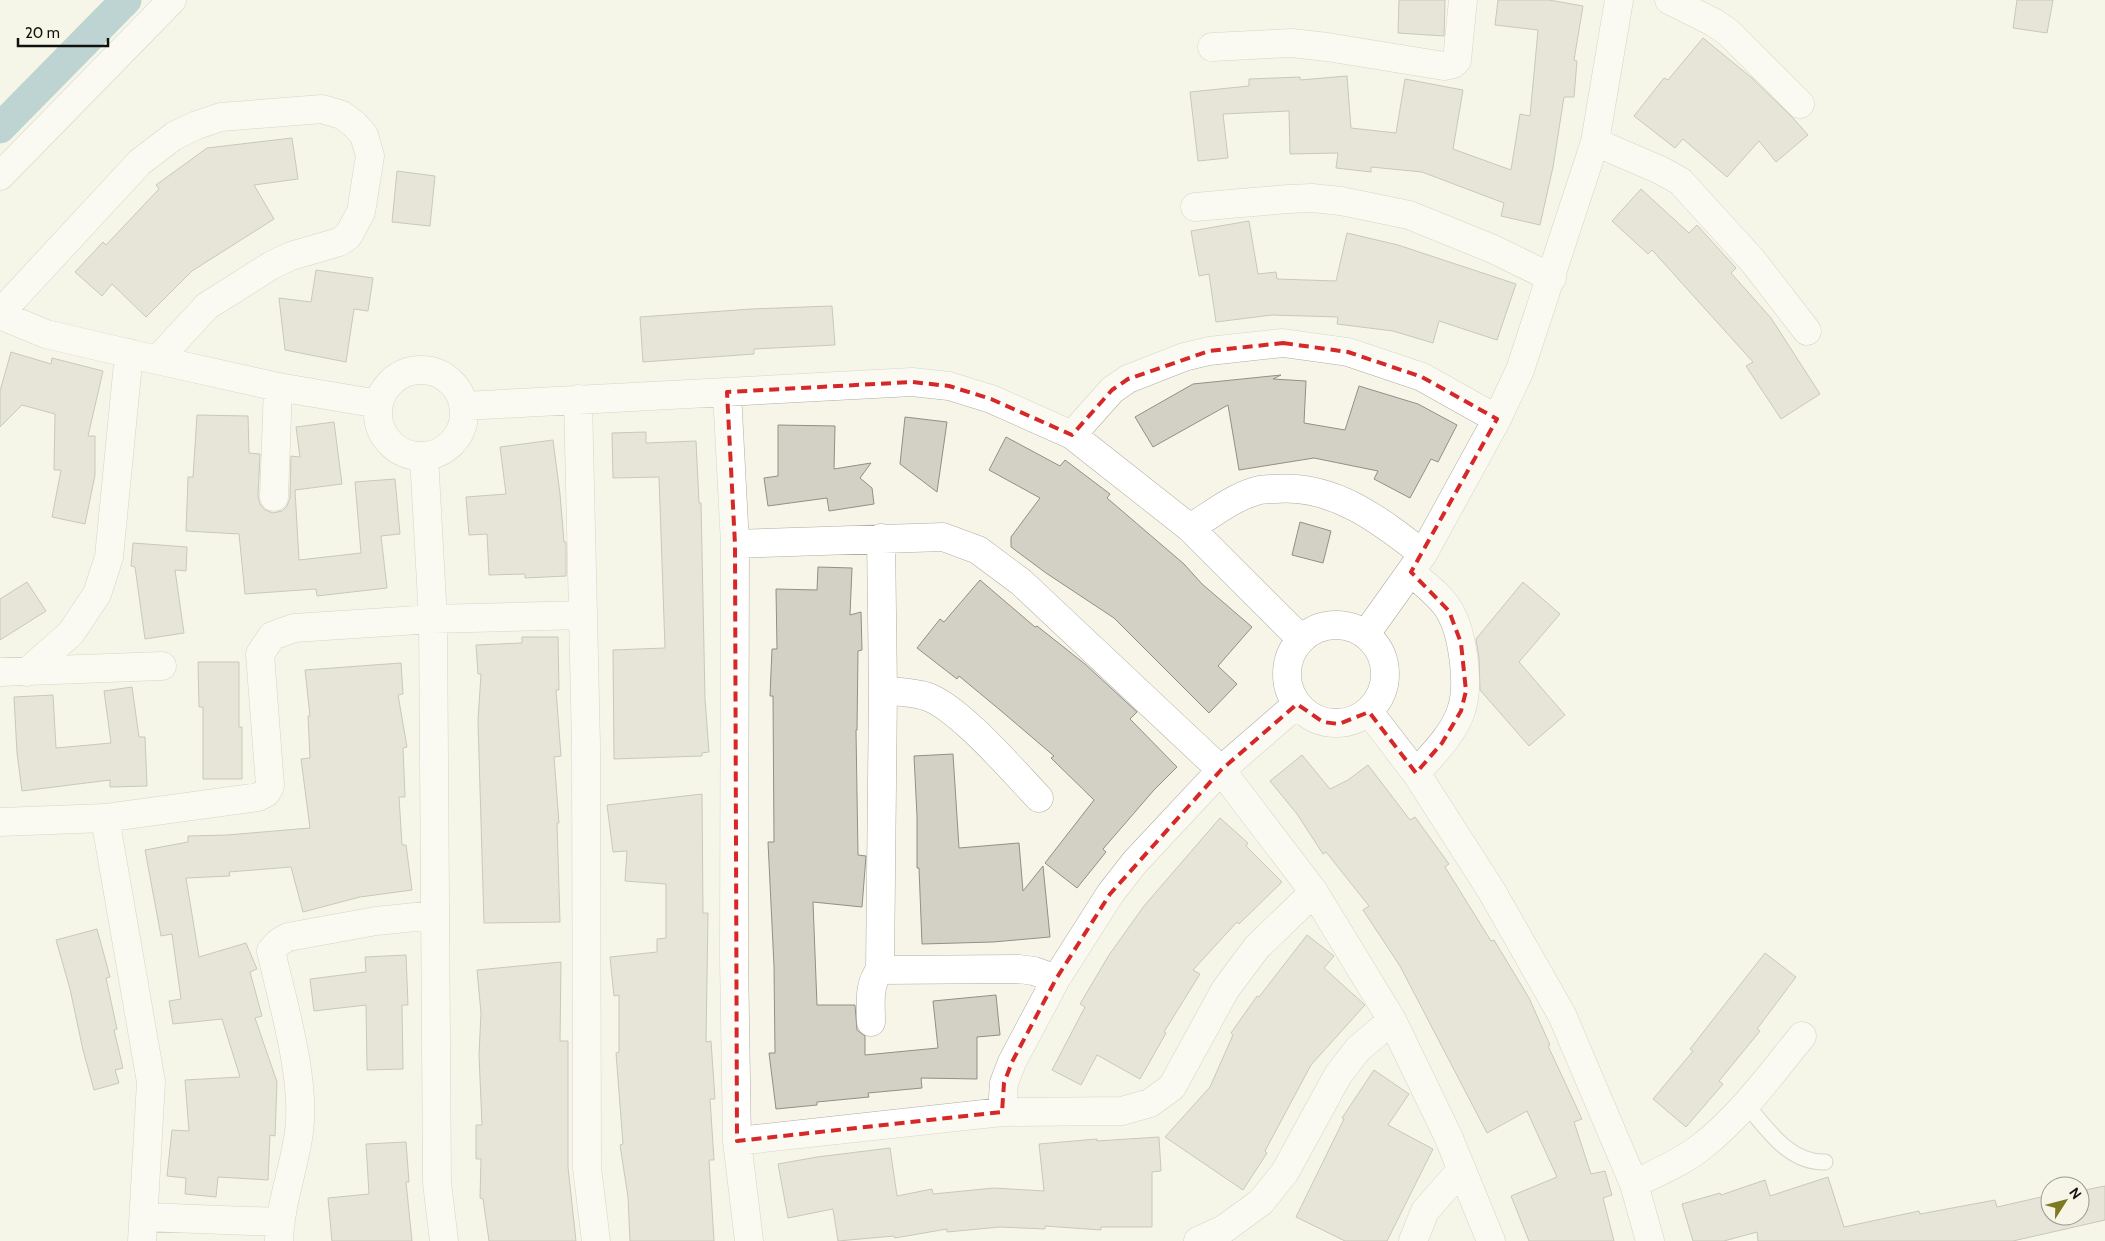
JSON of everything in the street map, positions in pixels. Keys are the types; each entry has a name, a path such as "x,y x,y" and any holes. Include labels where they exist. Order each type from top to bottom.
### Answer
{"street":[{"path":"0,176 172,0"},
{"path":"1212,47 1292,43 1444,66 1453,64 1457,60 1462,0"},
{"path":"1366,634 1417,563 1496,419 1520,370 1552,278 1595,142 1619,0"},
{"path":"1668,0 1728,32 1800,104"},
{"path":"157,360 207,306 272,265 291,256 339,242 348,236 356,224 361,212 370,156 364,135 342,115 322,109 221,117 197,125 174,136 140,162 0,314 46,334 157,360 278,387 379,404"},
{"path":"1595,142 1660,170 1680,182 1746,252 1807,332"},
{"path":"1195,207 1312,198 1341,201 1409,215 1494,249 1552,278"},
{"path":"1072,435 1112,390 1128,379 1184,357 1201,353 1283,343 1348,352 1422,377 1496,419"},
{"path":"27,672 72,633 97,594 109,557 129,353"},
{"path":"422,370 436,372 449,380 459,392 464,406 459,434 450,445 438,452 424,456 411,455 399,450 388,441 378,417 379,404 384,390 394,379 407,372 422,370"},
{"path":"464,406 912,382 949,386 991,399 1072,435 1190,528 1301,639"},
{"path":"274,497 278,387"},
{"path":"727,392 735,544 734,959 737,1141 749,1241"},
{"path":"578,400 586,744 587,1168 596,1241"},
{"path":"424,456 433,619 437,1183 444,1241"},
{"path":"1190,528 1236,500 1257,490 1285,488 1318,491 1347,502 1391,529 1417,563 1434,593 1450,611 1461,643 1466,691 1461,711 1453,727 1416,773"},
{"path":"735,544 943,537 978,550 1021,582 1221,770 1314,892 1392,1020 1462,1169 1491,1241"},
{"path":"871,1022 871,988 874,978 880,970 883,690 881,538"},
{"path":"0,822 105,818 258,797 266,793 270,786 260,654 272,636 294,628 433,619 583,615"},
{"path":"1332,624 1350,626 1366,634 1378,647 1385,663 1385,681 1380,698 1369,712 1355,720 1339,724 1323,722 1309,715 1297,704 1289,688 1287,670 1291,653 1301,639 1316,628 1332,624"},
{"path":"0,672 162,666"},
{"path":"883,690 925,696 948,708 986,743 1039,798"},
{"path":"1002,1112 1004,1083 1012,1062 1056,978 1115,888 1135,862 1221,770 1297,704"},
{"path":"1369,712 1416,773 1492,890 1562,1015 1634,1184 1650,1241"},
{"path":"105,818 151,1082 143,1229 279,1232 299,1131 298,1077 271,951 278,942 288,937 376,921 435,915"},
{"path":"737,1141 1002,1112 1122,1111 1150,1103 1172,1088 1225,990 1257,947 1314,892"},
{"path":"880,970 1019,969 1034,971 1056,978"},
{"path":"1198,1241 1224,1229 1261,1202 1285,1172 1338,1075 1358,1049 1392,1020"},
{"path":"1634,1184 1682,1160 1702,1147 1746,1104 1802,1036"},
{"path":"1413,1241 1425,1211 1462,1169"}],"lane":[{"path":"1746,1104 1779,1142 1791,1152 1818,1162 1826,1162"}],"highlighted area":[{"path":"1283,343 1348,352 1422,377 1497,419 1411,572 1449,611 1461,643 1466,691 1461,711 1442,743 1416,773 1369,712 1339,724 1323,722 1297,704 1221,770 1110,894 1056,979 1012,1062 1004,1083 1002,1112 737,1141 735,544 727,392 912,382 949,386 991,399 1072,435 1112,390 1128,379 1209,351"}],"building":[{"path":"1399,0 1445,0 1444,36 1398,33"},
{"path":"1498,0 1549,0 1583,6 1574,60 1577,61 1574,97 1564,97 1553,167 1540,225 1501,216 1504,203 1422,172 1371,167 1371,172 1336,168 1338,153 1290,154 1289,111 1223,114 1228,158 1198,161 1190,92 1249,86 1249,79 1300,77 1300,80 1347,76 1351,128 1396,133 1405,79 1463,90 1453,149 1511,170 1520,114 1530,116 1538,30 1495,25"},
{"path":"2017,0 2053,0 2047,33 2013,28"},
{"path":"1703,38 1752,78 1808,135 1776,162 1759,141 1727,177 1683,139 1675,148 1634,116 1664,78 1668,80"},
{"path":"292,138 298,179 254,185 274,219 192,271 146,317 112,284 102,296 75,272 103,242 106,245 159,189 156,185 207,148"},
{"path":"397,171 435,176 430,226 392,222"},
{"path":"1641,189 1689,233 1697,225 1736,268 1731,273 1771,318 1820,394 1781,419 1746,366 1753,362 1652,250 1648,254 1612,221"},
{"path":"1249,221 1258,274 1276,272 1277,279 1336,281 1347,233 1398,245 1516,284 1497,340 1439,321 1433,343 1393,331 1337,324 1338,317 1272,315 1216,322 1209,274 1199,276 1191,231"},
{"path":"316,270 373,278 368,311 354,309 346,362 285,350 279,298 311,302"},
{"path":"832,306 835,345 754,349 754,354 643,362 640,317 751,309"},
{"path":"11,352 51,364 52,358 103,371 88,436 95,436 95,475 85,524 52,517 61,470 54,470 55,414 22,405 0,427 0,391"},
{"path":"1281,375 1273,379 1306,381 1304,423 1345,430 1359,386 1418,404 1457,425 1438,462 1431,459 1410,498 1374,479 1378,471 1314,458 1239,470 1228,405 1153,447 1135,417 1193,384"},
{"path":"197,415 248,416 249,453 260,454 258,496 260,504 265,510 273,513 282,511 287,506 290,498 291,456 300,457 296,427 334,422 342,484 295,490 299,560 361,553 355,482 395,479 400,534 381,536 387,588 317,596 316,589 245,594 239,534 186,531 188,477 193,477"},
{"path":"905,417 947,422 937,492 900,464"},
{"path":"778,425 835,426 834,469 871,463 860,478 872,488 874,504 829,511 827,498 768,506 764,478 778,476"},
{"path":"646,432 646,443 696,441 699,503 701,503 705,699 709,752 702,753 702,756 614,759 613,650 665,648 659,477 613,478 612,433"},
{"path":"1006,437 1060,466 1065,460 1110,494 1107,498 1184,564 1202,584 1252,627 1218,666 1237,684 1209,713 1114,618 1046,573 1011,547 1011,537 1040,498 989,470"},
{"path":"553,440 564,542 566,542 566,576 525,578 525,574 489,575 487,534 469,535 466,497 506,494 500,447"},
{"path":"1300,522 1331,531 1323,563 1292,555"},
{"path":"133,543 187,547 186,571 175,570 184,633 145,639 135,567 131,566"},
{"path":"818,567 852,568 850,615 861,612 862,650 858,651 856,730 858,855 866,856 862,907 813,902 817,1005 855,1005 857,1030 865,1036 865,1055 938,1048 933,1001 996,995 1000,1035 977,1037 977,1079 921,1078 922,1088 868,1093 869,1097 817,1102 817,1105 776,1109 769,1053 775,1053 774,966 768,842 774,842 773,696 770,696 772,649 777,649 776,589 817,590"},
{"path":"980,580 1035,627 1037,626 1085,664 1137,712 1130,719 1177,767 1154,790 1103,849 1106,852 1077,888 1045,863 1094,800 1051,758 1054,756 959,676 957,679 917,648 940,619 944,622"},
{"path":"27,582 46,611 0,640 0,599"},
{"path":"1523,582 1560,614 1519,662 1565,715 1529,746 1480,690 1479,658 1476,639"},
{"path":"522,637 558,637 559,690 556,690 561,756 554,757 559,823 557,823 560,922 484,923 478,721 481,674 478,674 476,645 522,643"},
{"path":"198,662 239,662 239,727 242,727 242,779 203,779 203,707 199,707"},
{"path":"401,663 403,694 398,695 407,747 403,748 405,797 399,797 402,845 406,845 412,890 360,897 303,912 291,867 229,872 230,876 186,878 199,957 246,943 257,969 250,972 262,1016 255,1018 277,1082 275,1136 270,1135 268,1180 218,1177 216,1197 185,1194 186,1178 167,1176 172,1130 189,1131 185,1080 240,1077 222,1019 173,1024 169,1001 181,999 172,934 161,936 145,850 188,842 188,836 227,835 310,828 301,759 310,758 308,716 310,716 305,670"},
{"path":"132,687 139,737 145,737 147,786 110,787 110,780 22,791 17,753 14,697 53,695 56,748 111,743 104,691"},
{"path":"953,754 959,848 1019,843 1023,891 1043,866 1050,937 993,942 922,944 919,868 917,868 914,756"},
{"path":"1302,755 1330,789 1348,780 1368,765 1410,820 1415,817 1449,864 1445,867 1491,941 1494,940 1529,998 1550,1045 1548,1046 1582,1119 1574,1122 1591,1174 1605,1171 1612,1195 1603,1198 1614,1241 1529,1241 1511,1196 1557,1177 1527,1111 1487,1133 1400,966 1363,910 1369,906 1326,852 1323,854 1297,814 1270,781"},
{"path":"702,794 703,913 708,913 706,1042 711,1041 715,1099 710,1099 714,1160 709,1160 714,1241 630,1241 628,1197 620,1145 623,1144 616,1053 619,1052 619,995 614,996 610,957 657,952 657,939 666,938 666,884 625,881 627,851 613,852 607,805"},
{"path":"1220,818 1248,843 1246,846 1282,882 1239,924 1237,922 1193,970 1200,974 1164,1032 1166,1033 1140,1079 1097,1055 1081,1085 1052,1070 1085,1007 1080,1004 1109,955 1144,906"},
{"path":"97,929 110,977 106,978 117,1029 114,1030 123,1068 115,1070 119,1083 94,1090 70,989 56,940"},
{"path":"1307,935 1334,956 1324,968 1365,1005 1311,1065 1265,1151 1267,1153 1243,1190 1165,1137 1210,1087 1233,1035 1231,1033 1257,996 1259,997"},
{"path":"1765,953 1796,977 1757,1029 1760,1031 1719,1081 1723,1084 1686,1127 1653,1099 1693,1051 1690,1049"},
{"path":"406,955 408,1005 402,1005 403,1069 367,1070 366,1005 314,1011 310,979 366,972 365,957"},
{"path":"561,962 560,1041 568,1041 568,1167 576,1241 489,1241 483,1199 480,1198 481,1159 476,1159 476,1125 482,1125 479,1055 481,1013 477,970"},
{"path":"1374,1070 1409,1094 1388,1125 1433,1149 1387,1241 1345,1241 1296,1217 1344,1119 1342,1118"},
{"path":"1159,1137 1161,1171 1152,1172 1152,1227 1101,1227 1101,1230 1045,1226 1045,1229 1000,1227 947,1232 947,1229 895,1238 894,1236 838,1241 833,1209 788,1218 778,1164 890,1148 897,1196 932,1189 933,1194 994,1188 1044,1191 1039,1144 1097,1139 1097,1141"},
{"path":"406,1142 409,1182 406,1182 412,1241 332,1241 328,1198 369,1194 366,1144"},
{"path":"1828,1177 1844,1227 1919,1211 1920,1214 1995,1200 1997,1207 2040,1197 2040,1226 2079,1226 2013,1241 1758,1241 1757,1232 1724,1241 1693,1241 1682,1204 1720,1193 1721,1195 1765,1180 1770,1196"},
{"path":"2105,1186 2105,1220 2090,1223 2090,1189"}],"waterway":[{"path":"0,128 126,0"}]}
